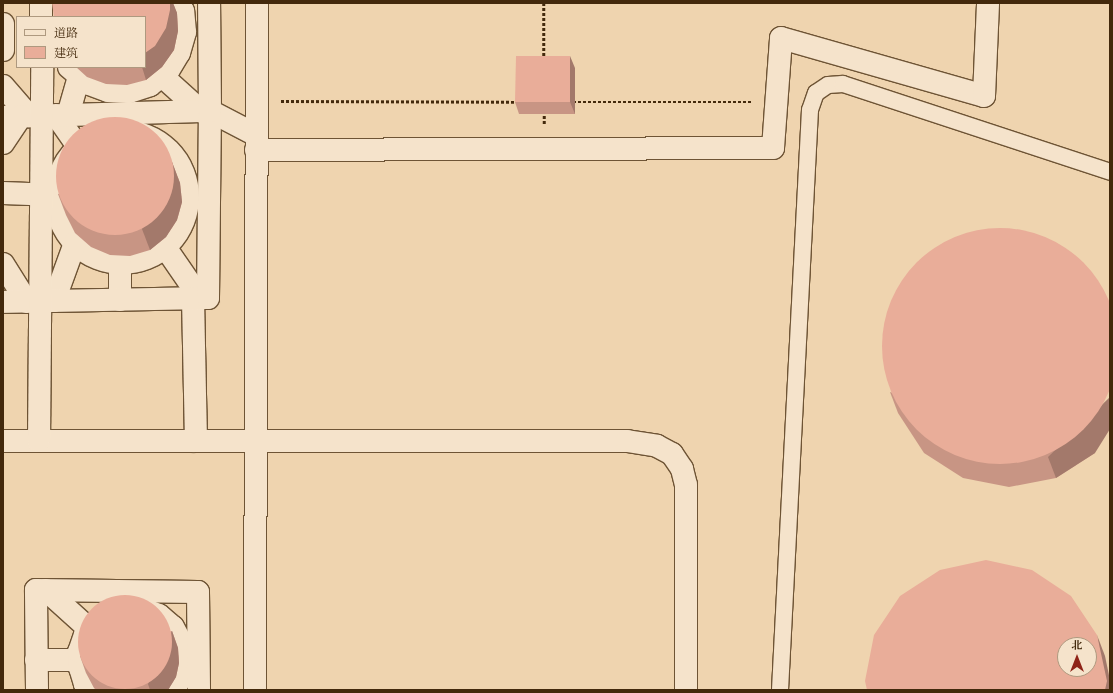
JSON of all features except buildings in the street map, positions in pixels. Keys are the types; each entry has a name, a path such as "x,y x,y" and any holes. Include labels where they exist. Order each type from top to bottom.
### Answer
{"street":[{"path":"41,3 41,16"},
{"path":"56,16 60,3"},
{"path":"255,690 257,3"},
{"path":"162,76 206,111 256,143 544,149 773,148 781,38 984,96 988,3"},
{"path":"3,143 36,116 74,72 88,84 108,91 130,92 150,85 168,72 180,53 184,32 181,12 209,12 206,111 199,198 208,298 3,302"},
{"path":"3,50 8,26"},
{"path":"39,441 40,302 49,195 36,116 42,68"},
{"path":"3,86 36,116 78,147"},
{"path":"121,122 123,92"},
{"path":"36,116 121,122 206,111"},
{"path":"49,195 56,186 64,165 78,147 121,122"},
{"path":"121,122 160,142 176,157 199,198"},
{"path":"3,207 3,193 49,195"},
{"path":"49,195 56,208 64,230 78,247 98,259 120,264 141,261 160,252 176,237 199,198"},
{"path":"40,302 75,243"},
{"path":"165,247 197,298 196,441"},
{"path":"3,264 40,302"},
{"path":"120,264 120,300"},
{"path":"3,441 627,441 657,446 672,454 682,469 686,485 686,690"},
{"path":"37,690 36,590 46,590 114,611 142,608 159,614 173,627 191,659 199,690"},
{"path":"46,590 114,611"},
{"path":"166,621 190,592"},
{"path":"90,690 85,684 80,668 80,652 85,636 114,611 190,592 198,592 191,659 174,690"},
{"path":"36,660 80,660"}],"lane":[{"path":"780,690 810,110 816,93 828,85 842,84 1110,172"}],"path":[{"path":"544,3 544,61"},
{"path":"257,101 520,102"},
{"path":"567,102 776,102"},
{"path":"544,108 544,149"}]}
